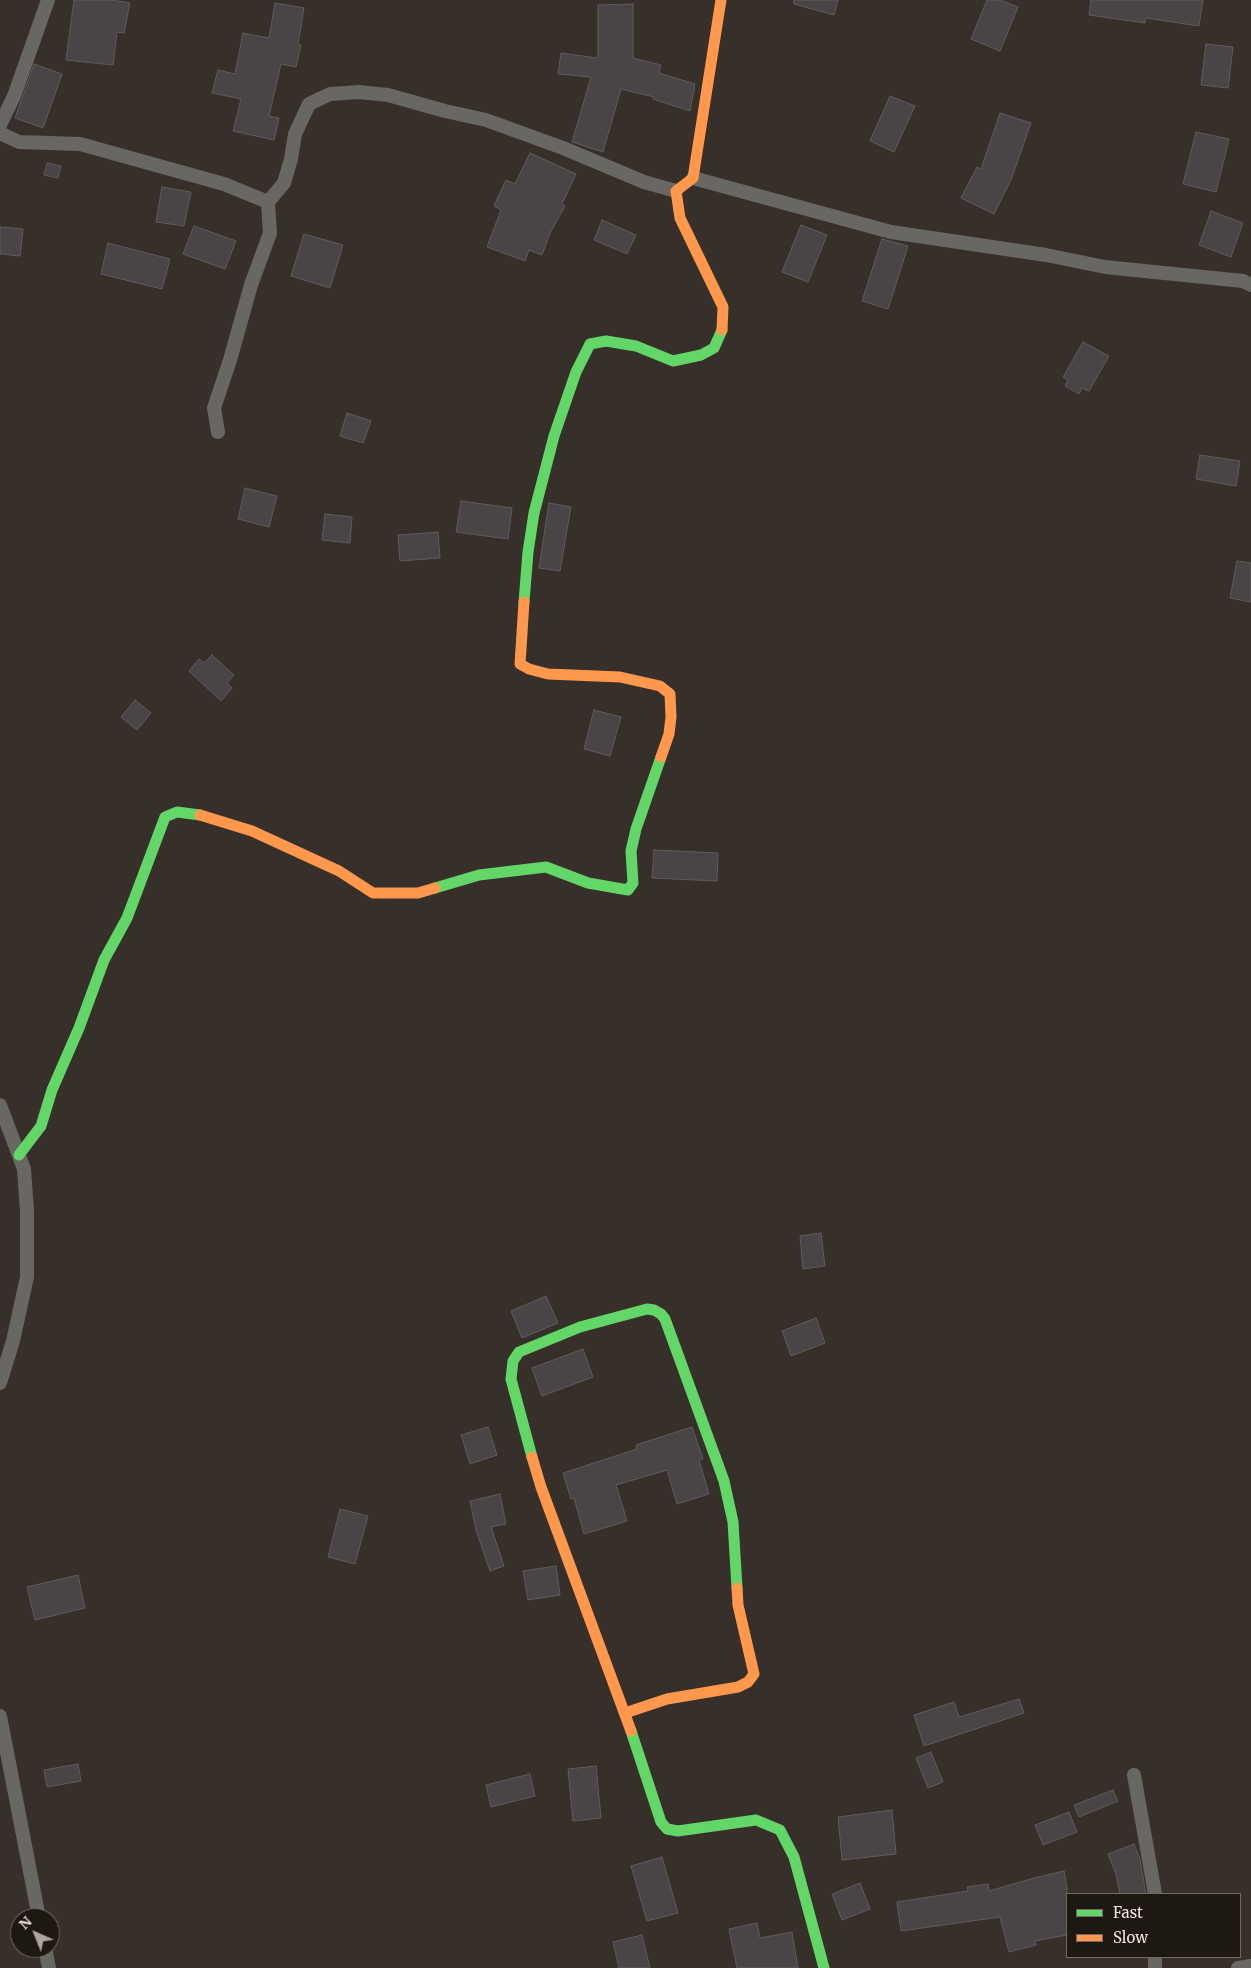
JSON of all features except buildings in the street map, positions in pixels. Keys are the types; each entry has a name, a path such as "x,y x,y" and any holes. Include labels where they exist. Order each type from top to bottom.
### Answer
{"street":[{"path":"0,125 21,79 48,0"},
{"path":"676,191 693,178 703,107 720,20 721,0"},
{"path":"218,432 214,408 251,285 270,233 268,202 284,183 291,159 295,134 309,104 330,94 359,92 388,95 486,120 563,148 644,182 676,191"},
{"path":"0,133 19,142 80,144 224,184 268,202"},
{"path":"693,178 891,232 1037,253 1105,267 1243,281 1251,285"},
{"path":"18,1155 41,1126 52,1090 79,1028 104,960 127,918 164,817 177,812 205,816 252,831 339,871 373,893 418,893 478,875 536,867 546,867 588,883 628,890 633,883 632,851 636,829 669,734 671,717 670,694 660,686 620,677 548,674 529,669 520,664 520,649 528,552 534,513 554,436 576,372 590,344 606,341 636,346 673,361 701,355 714,348 723,328 723,307 680,218 676,191"},
{"path":"0,1105 24,1169 27,1211 27,1277 13,1341 0,1383"},
{"path":"625,1713 667,1699 738,1687 748,1682 754,1674 738,1605 732,1522 724,1481 665,1319 661,1314 647,1309 580,1327 520,1352 513,1361 512,1378 517,1405 541,1487 625,1713 661,1822 667,1829 678,1831 756,1820 780,1830 794,1857 824,1968"},
{"path":"0,1716 37,1908"},
{"path":"1134,1775 1155,1893"},
{"path":"1238,1968 1251,1966"}],"traffic: fast":[{"path":"524,602 528,552 534,513 554,436 576,372 590,344 606,341 636,346 673,361 701,355 714,348 722,330"},
{"path":"435,888 479,875 546,867 588,883 628,890 633,883 631,851 636,829 661,757"},
{"path":"19,1155 41,1126 52,1090 79,1028 104,960 127,918 165,817 177,812 200,815"},
{"path":"532,1457 511,1379 513,1361 519,1352 580,1327 647,1309 661,1314 665,1319 724,1481 733,1522 737,1588"},
{"path":"631,1731 661,1822 667,1829 678,1831 756,1820 780,1830 794,1857 824,1968"}],"traffic: slow":[{"path":"721,0 693,178 676,191 680,218 723,307 722,330"},
{"path":"524,602 520,664 529,669 548,674 620,677 660,686 670,694 671,717 669,734 661,757"},
{"path":"200,815 252,831 339,871 373,893 418,893 435,888"},
{"path":"532,1457 541,1487 631,1731"},
{"path":"625,1713 667,1699 738,1687 748,1682 754,1674 738,1605 737,1588"}]}
